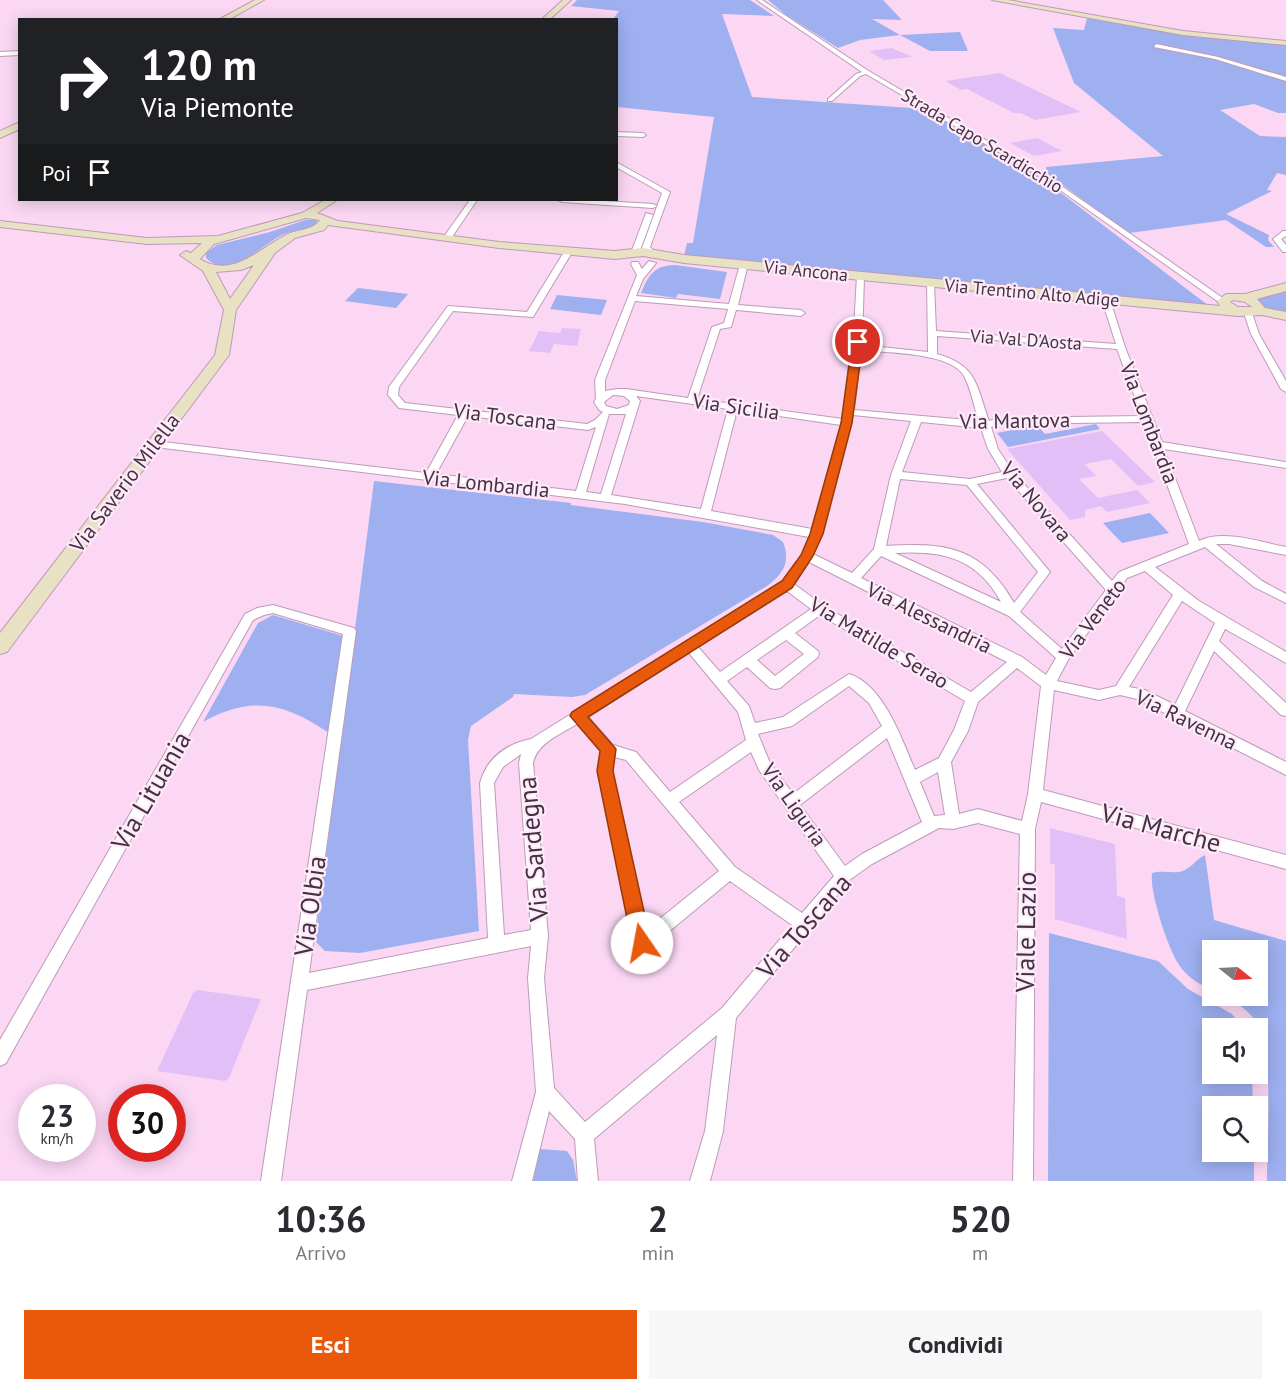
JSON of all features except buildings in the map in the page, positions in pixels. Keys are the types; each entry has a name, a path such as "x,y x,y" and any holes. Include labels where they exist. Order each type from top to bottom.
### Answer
{"street":[{"path":"224,18 260,0"},
{"path":"232,18 267,0"},
{"path":"546,18 567,0"},
{"name":"Strada Capo Scardicchio","path":"759,0 867,72 1045,177 1202,288 1239,305"},
{"path":"996,0 1182,33 1286,42"},
{"path":"1004,0 1209,35 1286,42"},
{"path":"1156,46 1227,61 1286,79"},
{"path":"0,54 18,53"},
{"path":"830,100 858,75 867,72"},
{"path":"0,130 18,124"},
{"path":"0,135 18,124"},
{"path":"618,134 642,135"},
{"path":"315,230 344,230 617,259 636,263 653,258 646,248 666,192 618,165"},
{"path":"580,494 606,413 599,405 600,380 632,298 636,263 659,188"},
{"path":"194,261 194,256 201,248 224,238 306,215 330,201"},
{"path":"207,269 242,266 269,253 291,236 323,226 332,201"},
{"path":"447,238 472,201"},
{"path":"577,201 653,206"},
{"path":"306,215 324,218 340,225 615,255 636,263"},
{"path":"0,224 147,241 224,238"},
{"path":"1286,233 1277,239 1286,250"},
{"path":"147,241 187,255 207,269 230,310 269,253"},
{"name":"Via Toscana","path":"567,255 530,315 451,308 394,387 393,394 402,406 588,427 599,422 606,413 623,412 652,396"},
{"name":"Via Ancona","path":"653,258 742,268 860,277"},
{"name":"Via Ancona","path":"653,258 860,277"},
{"path":"692,401 716,327 728,325 742,268"},
{"path":"534,744 787,585 807,556 816,534 847,417 857,347 860,277"},
{"name":"Via Trentino Alto Adige","path":"860,277 1205,309 1239,305 1286,316"},
{"path":"930,283 933,356"},
{"path":"1286,287 1239,305 1286,389"},
{"path":"632,298 801,313"},
{"name":"Via Lombardia","path":"1106,300 1147,419 1200,544"},
{"name":"Via Saverio Milella","path":"0,647 222,354 230,310"},
{"name":"Via Val D'Aosta","path":"932,333 1121,347"},
{"name":"Via Novara","path":"857,347 933,356 962,365 968,374 993,449 1009,474 1112,589"},
{"path":"600,380 614,392 600,398"},
{"name":"Via Sicilia","path":"614,392 733,407 847,417"},
{"path":"605,498 634,406 634,397 626,392"},
{"path":"705,513 733,407"},
{"path":"428,478 464,414"},
{"name":"Via Mantova","path":"847,417 917,419 985,425 1000,421 1147,419"},
{"path":"852,580 879,550 896,475 917,419"},
{"name":"Via Lombardia","path":"155,444 428,478 580,494 705,513 816,534"},
{"path":"1159,445 1286,465"},
{"path":"896,475 970,482 1009,474"},
{"path":"970,482 1044,572 1013,613"},
{"name":"Via Veneto","path":"1048,684 1063,657 1123,575 1200,544 1229,540 1286,551"},
{"path":"1200,544 1258,584 1286,599"},
{"path":"879,550 930,549 967,558 977,563 994,581 1013,613"},
{"path":"879,550 1013,613 1063,657"},
{"name":"Via Alessandria","path":"807,556 1017,661 1048,684"},
{"path":"1146,565 1181,593 1286,658"},
{"name":"Via Matilde Serao","path":"787,585 820,609 972,699"},
{"path":"1120,690 1181,593"},
{"name":"Via Lituania","path":"0,1057 249,617 261,611 273,609 350,631"},
{"path":"719,680 820,609"},
{"path":"1178,712 1223,620"},
{"name":"Via Olbia","path":"271,1181 350,631"},
{"path":"748,660 776,684 813,654 786,633"},
{"path":"1212,642 1286,711"},
{"name":"Via Liguria","path":"689,645 744,710 764,766 843,876"},
{"path":"912,779 944,762 961,731 972,699 1017,661"},
{"path":"670,800 752,736 787,722 849,679 874,699 890,728 931,825"},
{"name":"Via Ravenna","path":"1048,684 1099,695 1120,690 1153,698 1286,769"},
{"name":"Viale Lazio","path":"1023,1181 1028,829 1035,794 1048,684"},
{"path":"578,716 608,749 631,756 730,872 806,924"},
{"path":"792,803 890,728"},
{"name":"Via Sardegna","path":"522,1181 545,1092 536,978 540,936 526,763 528,753 534,744"},
{"name":"Via Sardegna","path":"496,944 488,774 500,760 525,745 534,744"},
{"path":"608,749 605,771 642,943 730,872"},
{"path":"944,762 952,822"},
{"name":"Via Marche","path":"1035,794 1286,862"},
{"name":"Via Toscana","path":"584,1134 728,1014 806,924 843,876 867,859 938,821 952,822 978,816 1028,829"},
{"path":"299,983 540,936"},
{"path":"700,1181 714,1131 728,1014"},
{"path":"545,1092 584,1134 588,1181"}],"shaded area":[{"path":"577,0 750,0 774,16 722,14 752,97 926,109 1044,180 1209,306 684,256 687,243 693,243 714,117 618,107 618,18 614,18 619,11 571,6"},
{"path":"768,0 883,0 902,20 872,19 900,35 860,40 838,48 786,15"},
{"path":"1087,18 1198,37 1286,45 1286,113 1278,113 1254,104 1220,110 1260,136 1286,137 1286,175 1277,173 1267,190 1272,191 1226,214 1269,235 1268,240 1274,247 1266,247 1226,220 1129,233 1046,173 1046,167 1163,156 1074,83 1053,28 1084,30"},
{"path":"960,32 968,51 930,51 900,35"},
{"path":"305,220 316,220 318,223 282,235 235,263 215,264 206,258 206,253 217,245 270,232"},
{"path":"675,265 727,272 720,299 678,294 676,298 641,293 646,281 657,269"},
{"path":"358,288 408,294 396,308 345,301"},
{"path":"1286,290 1286,314 1264,310 1261,303 1252,298"},
{"path":"557,295 607,300 601,315 550,309"},
{"path":"1096,424 1100,429 1008,447 997,433 1037,425 1045,434"},
{"path":"374,481 571,503 571,505 703,522 773,535 783,542 786,562 781,572 767,586 585,695 572,697 514,694 513,697 471,726 468,740 479,931 360,953 325,951 315,941"},
{"path":"1150,513 1169,533 1122,543 1103,523"},
{"path":"273,615 343,636 329,733 297,715 268,706 237,708 203,722 258,623"},
{"path":"1205,855 1214,920 1286,941 1286,1181 1267,1181 1268,1018 1253,1018 1240,1006 1268,1006 1268,940 1202,940 1202,985 1189,976 1177,961 1166,937 1157,907 1152,873 1183,871"},
{"path":"1049,933 1158,961 1188,989 1202,997 1202,1006 1218,1006 1232,1014 1235,1018 1202,1018 1202,1084 1252,1084 1253,1096 1202,1096 1202,1162 1254,1162 1254,1181 1048,1181"},
{"path":"540,1149 567,1151 573,1160 577,1181 533,1181"}],"route":[{"path":"642,943 605,771 608,749 578,716 787,585 807,556 816,534 846,423 858,342"}]}
